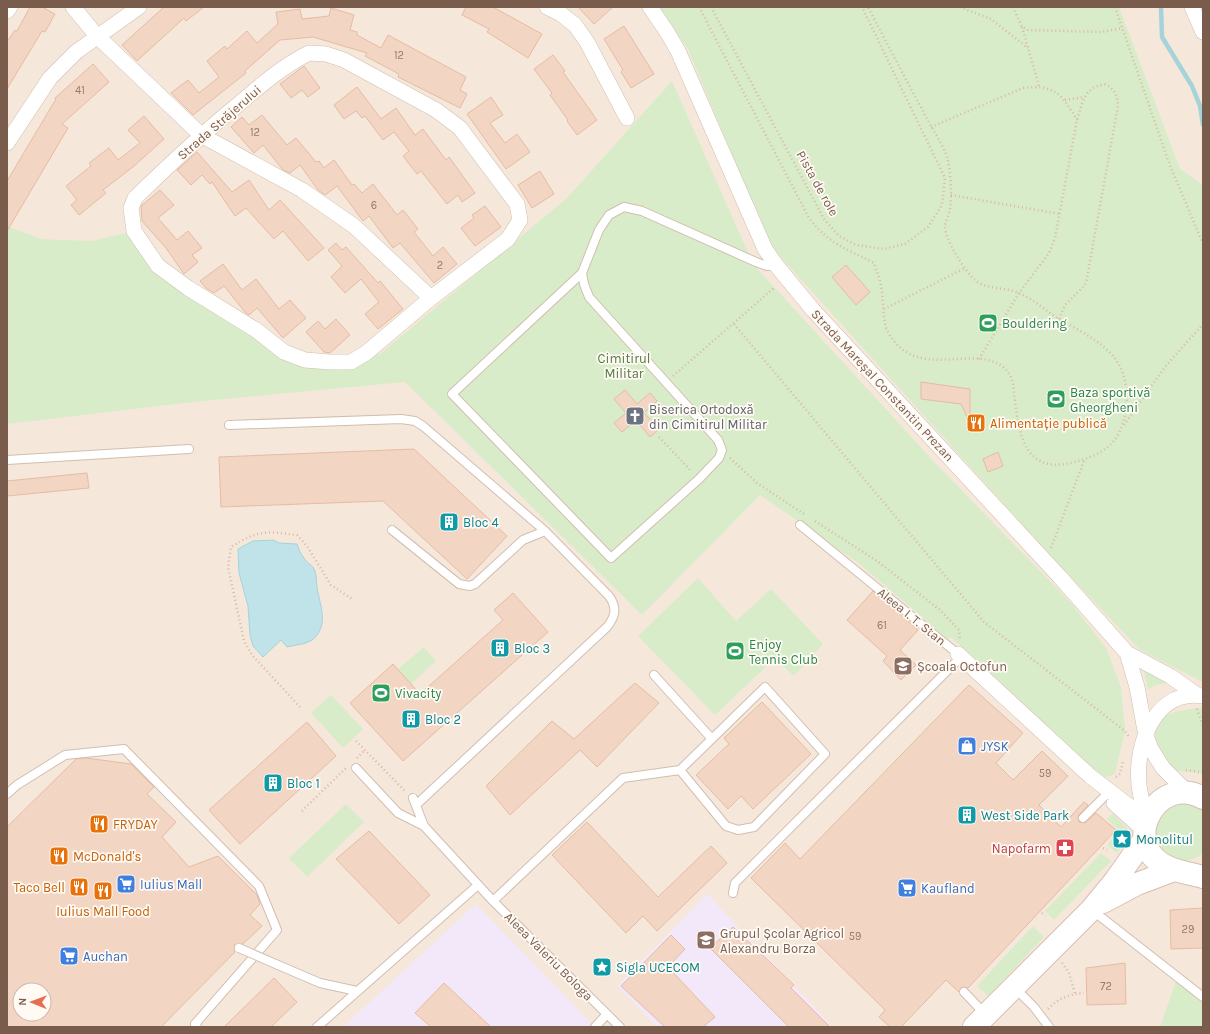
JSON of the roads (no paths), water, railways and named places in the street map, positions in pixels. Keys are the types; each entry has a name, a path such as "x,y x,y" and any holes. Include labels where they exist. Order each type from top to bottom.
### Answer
{"main road":[{"path":"980,1021 1092,908 1115,881 1147,825 1156,805 1167,796 1177,793 1198,795"},
{"path":"1147,825 1149,850 1156,860 1178,870 1203,877"},
{"path":"1092,908 1137,884 1178,870 1190,870 1203,866"}],"street":[{"path":"7,11 10,7"},
{"path":"73,7 97,36 201,135 302,190 354,226 431,298"},
{"path":"7,143 50,78 76,52 139,7"},
{"path":"547,7 561,14 575,24 587,42 628,118"},
{"name":"Strada Mareșal Constantin Prezan","path":"650,7 678,51 765,249 780,271 813,310 1059,576 1127,653 1137,687 1146,736 1163,768 1198,795"},
{"path":"1192,7 1203,32"},
{"name":"Strada Străjerului","path":"310,54 326,54 344,60 436,110 460,128 517,204 520,220 508,239 431,298 366,353 351,362 305,360 284,352 256,330 188,288 158,266 134,231 130,208 135,198 201,135 270,78 294,60 310,54"},
{"path":"1127,653 1170,676 1199,700"},
{"name":"Aleea I. T. Stan","path":"960,655 1090,776 1125,803 1147,825"},
{"path":"1146,736 1155,715 1164,706 1182,697 1199,700"},
{"name":"Strada Mareșal Constantin Prezan","path":"1146,736 1140,757 1139,785 1147,825"},
{"name":"Aleea I. T. Stan","path":"1090,776 1106,796 1147,825"}],"lane":[{"path":"582,273 589,297 718,440 722,450 718,458 699,479 611,558 452,394 582,273 599,230 609,215 624,207 642,211 780,271"},
{"path":"229,425 401,419 414,421 423,426 545,531 609,596 614,603 615,612 613,619 414,802 424,826"},
{"path":"7,460 189,449"},
{"name":"Aleea I. T. Stan","path":"800,525 960,655"},
{"path":"392,530 459,584 470,586 481,580 523,540 545,531"},
{"path":"733,893 735,883 960,655"},
{"path":"654,675 712,739"},
{"path":"493,901 623,778 680,770 765,687 825,754 754,827 738,830 726,826 680,770"},
{"path":"7,794 17,785 65,755 124,749 259,886 277,930 195,1024 197,1027"},
{"path":"356,768 398,813 424,826"},
{"path":"1083,818 1106,796"},
{"name":"Aleea Valeriu Bologa","path":"424,826 493,901 620,1027"},
{"path":"317,1027 478,885"},
{"path":"1092,908 1203,997"},
{"path":"239,948 320,983 357,991"},
{"path":"1013,987 1049,1027"},
{"path":"964,992 980,1021"},
{"path":"595,1027 607,1014"}],"water":[{"path":"273,540 279,543 297,544 303,557 314,568 322,611 322,624 317,635 311,641 304,644 287,647 281,640 263,657 253,646 250,635 248,606 239,573 238,549 253,541"}],"waterway":[{"path":"1161,7 1162,37 1192,86 1200,106 1203,125"}],"place":[{"name":"Bouldering","path":"988,323"},
{"name":"Baza sportivă Gheorgheni","path":"1056,399"},
{"name":"Biserica Ortodoxă din Cimitirul Militar","path":"635,416"},
{"name":"Alimentație publică","path":"976,423"},
{"name":"Bloc 4","path":"449,522"},
{"name":"Bloc 3","path":"500,648"},
{"name":"Enjoy Tennis Club","path":"735,651"},
{"name":"Școala Octofun","path":"903,666"},
{"name":"Vivacity","path":"381,693"},
{"name":"Bloc 2","path":"411,719"},
{"name":"JYSK","path":"967,746"},
{"name":"Bloc 1","path":"273,783"},
{"name":"West Side Park","path":"967,815"},
{"name":"FRYDAY","path":"99,824"},
{"name":"Monolitul","path":"1122,839"},
{"name":"Napofarm","path":"1065,848"},
{"name":"McDonald's","path":"59,856"},
{"name":"Iulius Mall","path":"126,884"},
{"name":"Taco Bell","path":"79,887"},
{"name":"Kaufland","path":"907,888"},
{"name":"Iulius Mall Food","path":"103,891"},
{"name":"Grupul Școlar Agricol Alexandru Borza","path":"706,940"},
{"name":"Auchan","path":"69,956"},
{"name":"Sigla UCECOM","path":"602,967"}],"park label":[{"name":"Cimitirul Militar","path":"624,366"}]}
